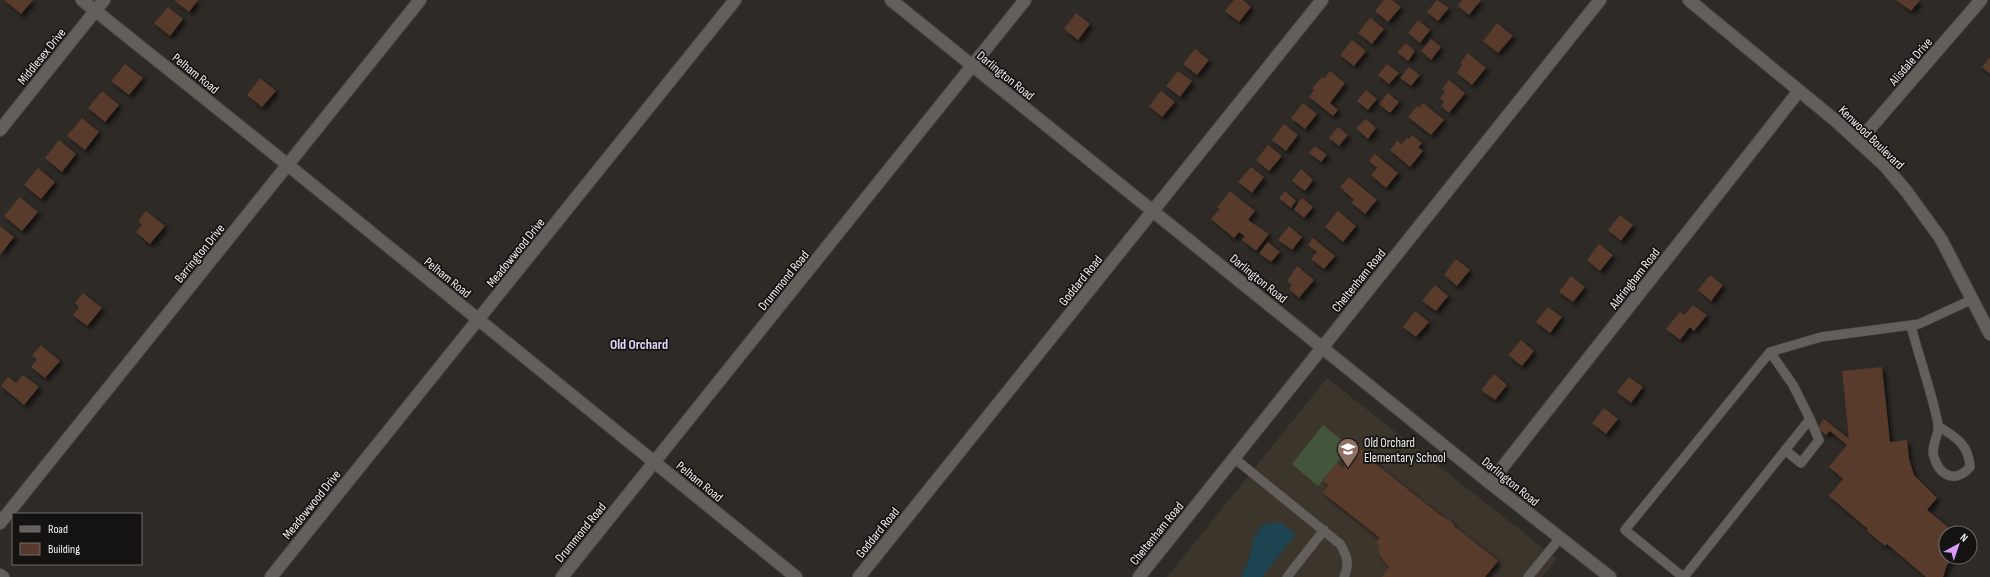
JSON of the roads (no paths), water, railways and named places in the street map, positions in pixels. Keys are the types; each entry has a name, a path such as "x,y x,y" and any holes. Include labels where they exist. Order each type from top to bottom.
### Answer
{"street":[{"name":"Pelham Road","path":"82,0 796,577"},
{"name":"Middlesex Drive","path":"0,130 104,0"},
{"name":"Barrington Drive","path":"0,523 420,0"},
{"name":"Meadowwood Drive","path":"271,577 735,0"},
{"name":"Darlington Road","path":"891,0 1490,483 1610,577"},
{"name":"Drummond Road","path":"562,577 1025,0"},
{"name":"Goddard Road","path":"859,577 1322,0"},
{"name":"Cheltenham Road","path":"1139,577 1600,0"},
{"name":"Kenwood Boulevard","path":"1689,0 1859,141 1884,165 1921,210 1941,239 1990,334"},
{"name":"Alisdale Drive","path":"1859,141 1981,0"},
{"name":"Aldringham Road","path":"1490,483 1799,91"}],"lane":[{"path":"1810,420 1683,577 1625,530 1770,352 1821,337 1919,324 1973,299"},
{"path":"1911,326 1938,426 1933,448 1934,458 1946,474 1952,477 1959,477 1970,467 1964,444 1958,438 1938,426"},
{"path":"1770,352 1793,385 1819,440 1801,463 1785,450"},
{"path":"1234,458 1340,544 1347,556 1349,566 1344,577"},
{"path":"1287,577 1324,530"},
{"path":"1528,577 1560,538"}],"water":[{"path":"1280,522 1296,534 1262,577 1241,577 1249,559 1254,538 1262,525"}],"place":[{"name":"Old Orchard Elementary School","path":"1348,468"}],"district":[{"name":"Old Orchard","path":"639,344"}]}
